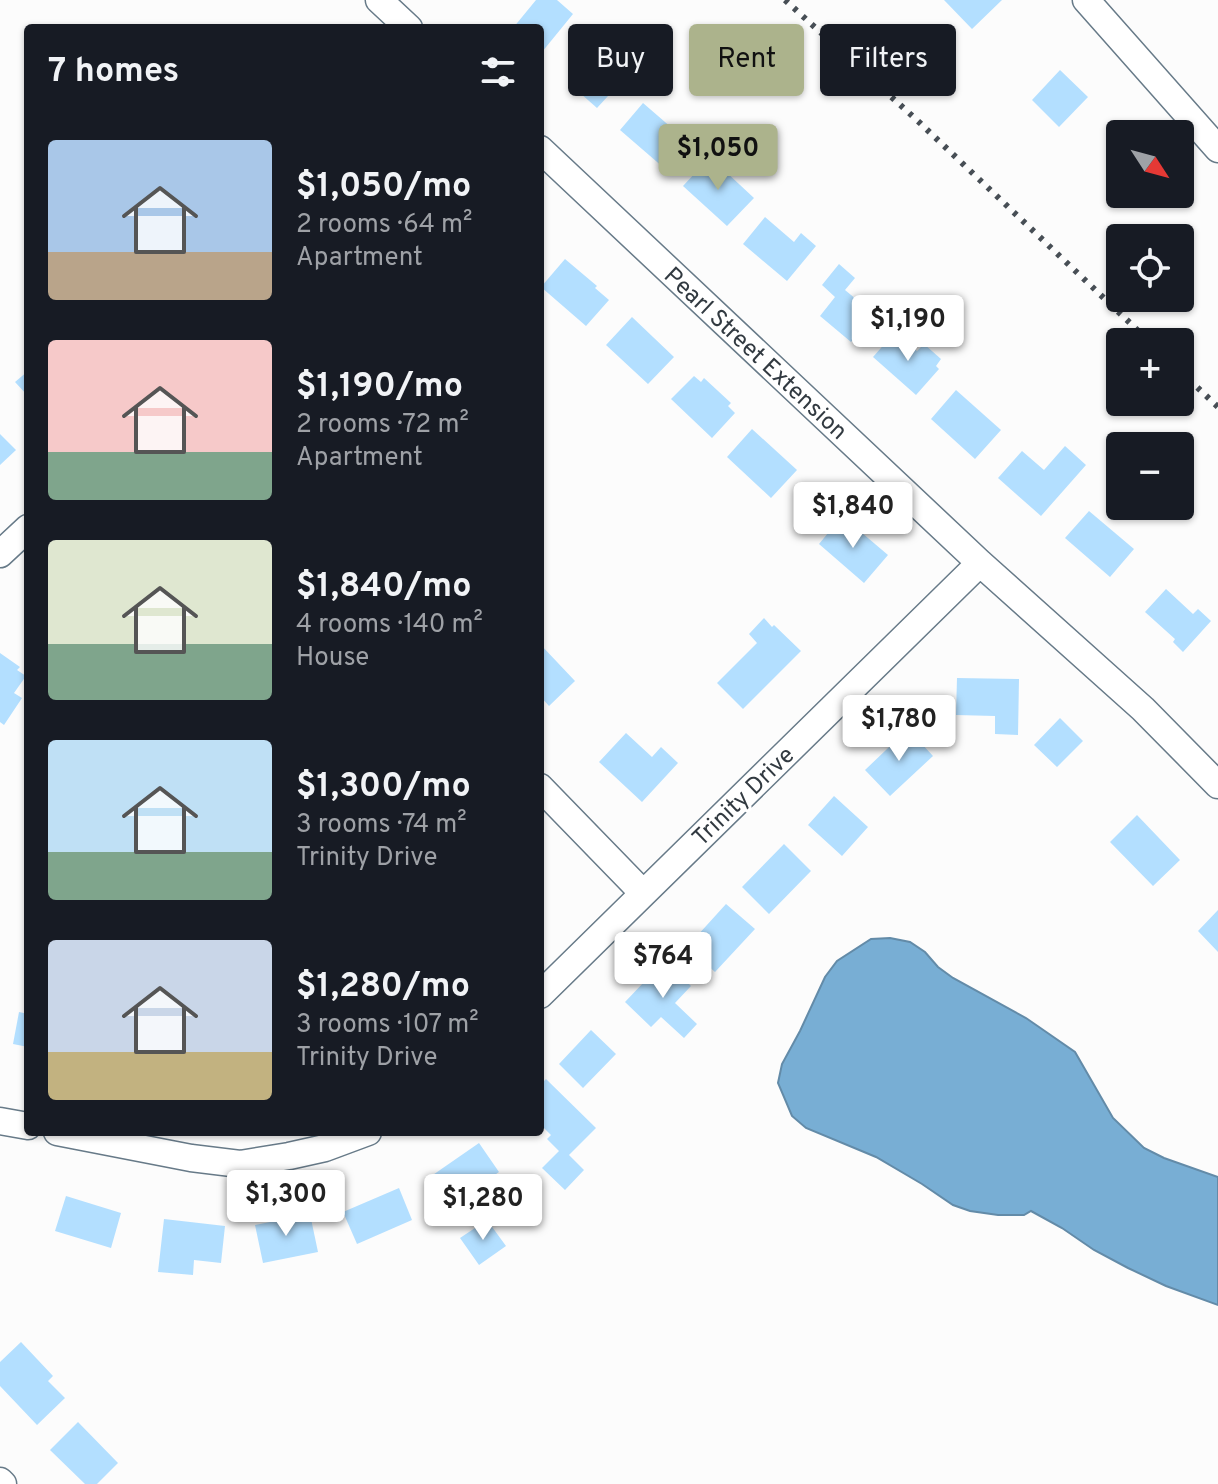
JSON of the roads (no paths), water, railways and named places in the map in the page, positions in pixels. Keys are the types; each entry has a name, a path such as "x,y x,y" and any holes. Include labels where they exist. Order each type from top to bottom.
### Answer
{"street":[{"path":"379,0 405,24"},
{"path":"1086,0 1218,149"},
{"name":"Pearl Street Extension","path":"544,153 980,563 1143,709 1218,785"},
{"path":"0,554 24,532"},
{"name":"Trinity Drive","path":"544,991 980,563"},
{"path":"544,791 643,893"},
{"path":"0,1121 24,1125"},
{"path":"78,1136 191,1158 240,1164 313,1151 356,1136"}],"water":[{"path":"890,938 910,942 953,978 1026,1018 1075,1052 1113,1118 1144,1148 1218,1177 1218,1305 1128,1268 1031,1211 1024,1215 998,1215 953,1205 876,1157 806,1128 792,1116 778,1083 782,1064 825,977 837,961 871,939"}],"railway":[{"path":"785,0 920,123 1135,328"},
{"path":"1194,384 1218,407"}]}
